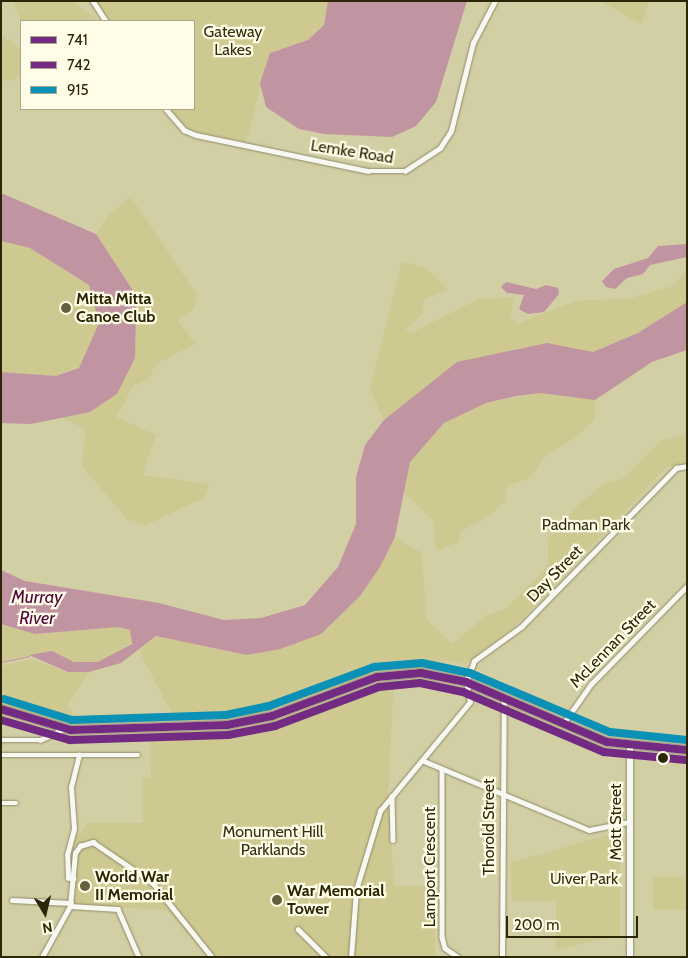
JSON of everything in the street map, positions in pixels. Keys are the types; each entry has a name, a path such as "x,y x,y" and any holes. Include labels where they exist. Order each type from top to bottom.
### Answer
{"main road":[{"path":"1,710 64,729 250,722 393,674 430,673 466,682 563,724 630,747 687,750"}],"street":[{"path":"93,1 105,20"},
{"name":"Lemke Road","path":"167,110 184,130 196,135 368,171 405,171 434,153 451,131 473,42 495,1"},
{"name":"Day Street","path":"466,682 474,661 521,627 676,468 687,466"},
{"name":"McLennan Street","path":"563,724 591,684 687,586"},
{"path":"351,957 358,882 380,811 424,761 470,702 466,682"},
{"name":"Thorold Street","path":"502,957 501,794 504,698"},
{"path":"1,740 40,740 64,729"},
{"name":"Mott Street","path":"630,747 630,957"},
{"path":"1,755 138,755"},
{"path":"74,879 68,878 68,855 74,829 71,787 79,755"},
{"path":"424,761 589,830 630,822"},
{"name":"Lamport Crescent","path":"442,770 442,937 445,948 458,957"},
{"path":"392,796 393,840"},
{"path":"1,803 16,803"},
{"path":"42,957 71,905 74,858 80,846 93,842 105,847 153,883 212,957"},
{"path":"12,900 118,909 139,957"},
{"path":"298,929 326,957"}],"green space":[{"path":"13,1 73,1 98,20 20,20"},
{"name":"Gateway Lakes","path":"95,1 328,1 324,25 308,41 270,53 246,142 194,131 183,126 171,110 195,110 195,20 110,20"},
{"path":"601,1 649,1 641,24"},
{"path":"3,36 20,48 20,77 10,81 1,80"},
{"path":"131,197 197,295 194,309 178,320 195,344 156,364 148,380 134,385 116,417 156,435 142,475 209,484 205,497 146,525 127,519 82,466 86,429 62,418 90,412 132,289 96,234 108,216"},
{"path":"1,241 30,248 90,285 95,294 99,323 79,368 56,376 1,372"},
{"path":"402,262 426,268 448,289 424,300 423,313 405,330 411,333 479,299 515,297 510,317 519,323 576,301 632,298 672,286 687,270 687,302 638,333 593,352 547,343 458,362 384,420 370,389"},
{"path":"540,393 595,400 594,420 578,436 544,457 531,477 507,486 505,500 493,513 460,532 459,542 436,551 433,520 404,493 410,462 444,423 486,403"},
{"name":"Padman Park","path":"687,434 687,462 667,467 517,624 466,664 445,660 423,670 385,669 253,716 175,719 139,651 156,636 176,641 360,596 395,537 422,553 426,619 452,644 486,616 505,609 543,571 548,563 548,539 581,502 605,484 624,478 660,441"},
{"path":"1,624 36,634 118,627 130,630 134,638 122,651 98,662 74,662 52,651 1,661"},
{"path":"31,659 68,672 89,672 67,706 84,725 67,725 1,705 1,666"},
{"name":"Monument Hill Parklands","path":"394,678 388,799 394,886 435,886 435,957 207,957 167,910 71,905 75,889 73,841 88,823 143,823 142,778 151,777 150,730 230,732 262,725"},
{"name":"Uiver Park","path":"620,831 620,935 556,950 556,901 512,901 510,863"},
{"path":"653,877 687,877 687,910 653,910"}],"water":[{"path":"328,1 467,1 436,102 416,126 392,137 324,134 299,129 266,107 260,83 270,53 308,40 324,25"},
{"path":"1,193 96,234 132,289 136,308 135,358 117,394 90,412 31,424 1,423 1,372 56,376 79,368 99,323 89,285 30,248 1,241"},
{"path":"687,244 687,257 650,265 643,274 627,278 615,289 606,287 602,281 614,269 648,258 658,246"},
{"path":"506,282 536,289 546,285 558,288 559,294 544,312 528,314 519,309 524,295 507,293 501,287"},
{"name":"Murray River","path":"687,302 687,350 652,362 595,400 540,393 517,396 486,403 444,423 410,462 395,537 380,567 360,596 321,634 280,649 247,655 156,636 121,663 89,672 68,672 29,655 52,651 74,662 98,662 132,644 130,630 118,627 35,634 1,624 1,570 25,581 159,603 224,620 261,618 305,605 338,567 356,524 356,477 365,445 384,420 457,362 547,343 593,352 638,333"}],"waterway":[{"path":"1,662 29,656"}],"transit line":[{"name":"915","path":"4,699 72,720 226,715 269,706 374,667 422,663 470,673 610,732 687,740"},
{"name":"741","path":"1,709 71,730 227,725 272,716 377,677 421,673 466,682 607,742 687,750"},
{"name":"742","path":"1,720 70,740 228,735 275,726 379,687 420,683 463,692 604,752 686,760"}],"place":[{"name":"Mitta Mitta Canoe Club","path":"66,308"},
{"name":"World War II Memorial","path":"85,886"},
{"name":"War Memorial Tower","path":"277,900"}]}
